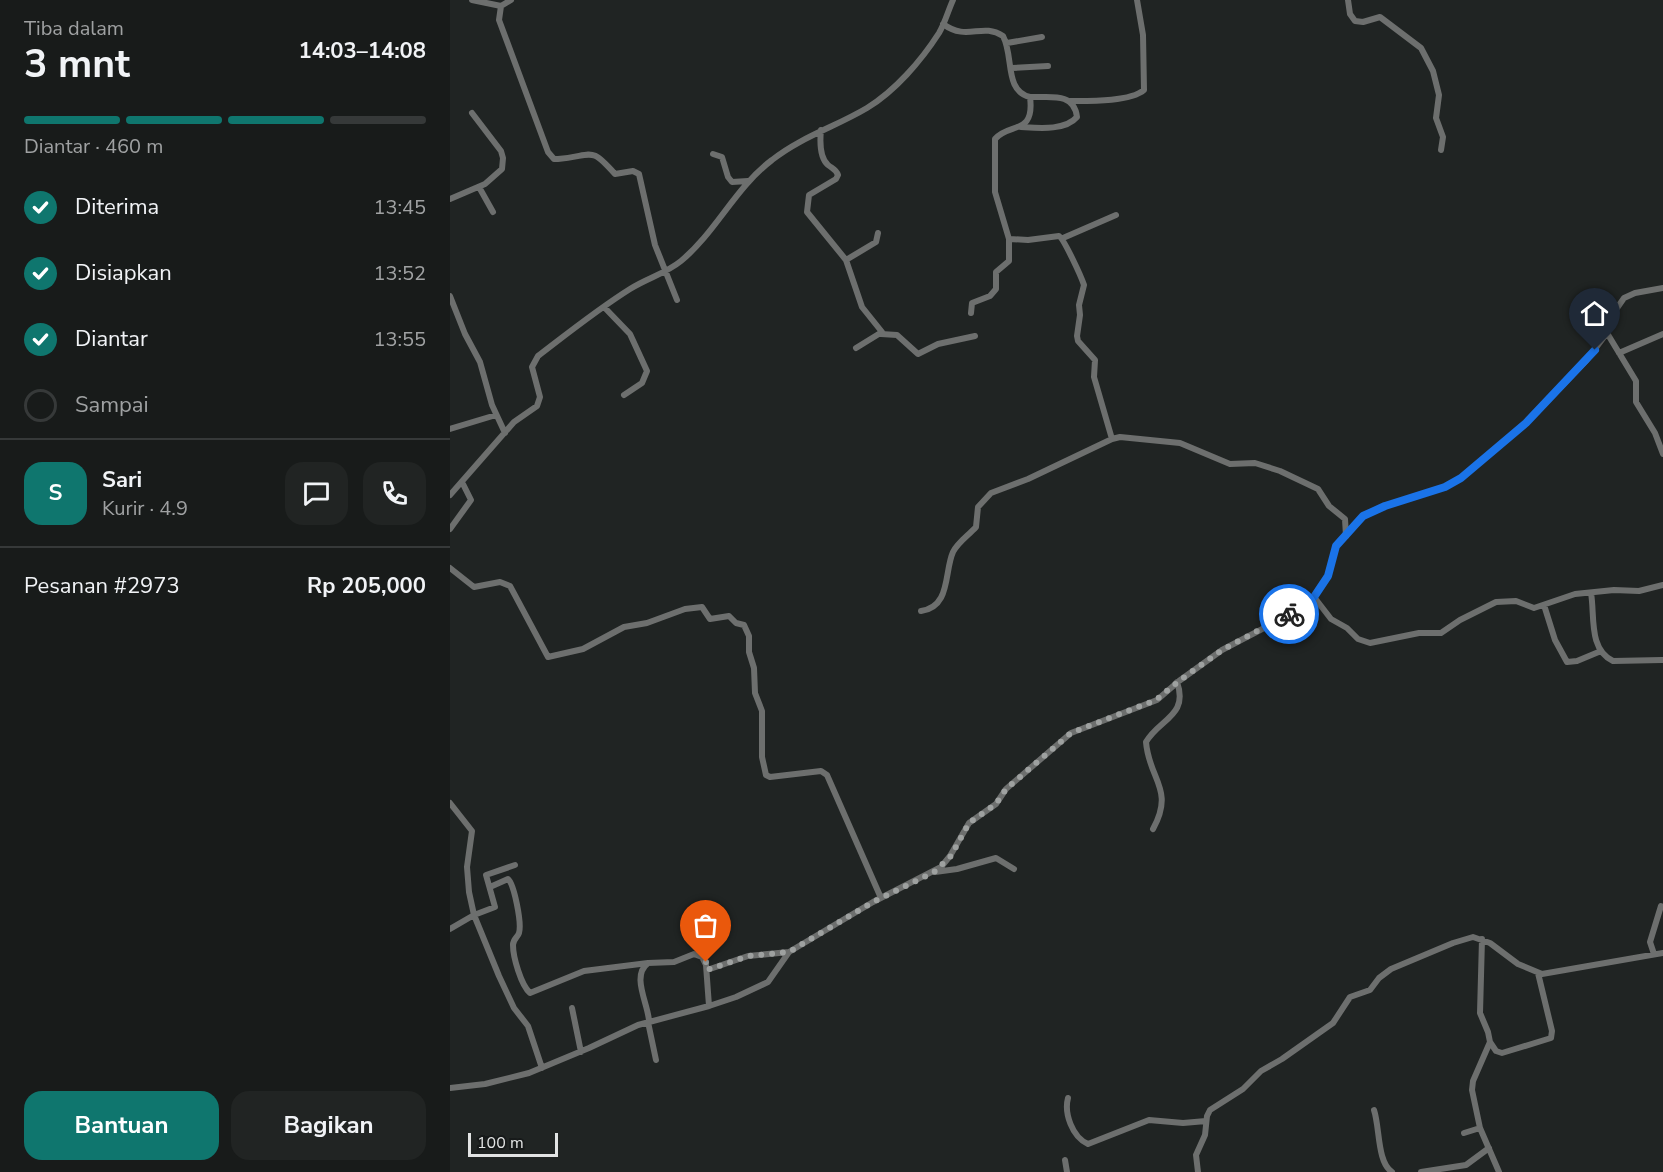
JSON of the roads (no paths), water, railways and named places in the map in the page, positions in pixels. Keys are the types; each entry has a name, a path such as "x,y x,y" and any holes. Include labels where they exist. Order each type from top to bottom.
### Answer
{"street":[{"path":"472,0 501,6 511,0"},
{"path":"450,495 516,420 535,409 539,403 532,367 535,360 604,307 629,290 664,273 699,245 761,168 790,147 866,108 883,96 925,52 944,25 953,0"},
{"path":"944,25 955,32 989,30 1003,36 1007,43 1015,88 1020,94 1030,97 1061,97 1070,101 1134,96 1144,90 1143,35 1137,0"},
{"path":"1348,0 1350,14 1355,21 1363,22 1380,17 1392,28 1410,38 1423,51 1433,71 1439,95 1436,118 1443,137 1441,150"},
{"path":"501,6 499,20 548,152 554,159 595,154 602,158 615,174 633,171 639,174 655,245 664,273 677,300"},
{"path":"1007,43 1042,37"},
{"path":"1012,68 1048,66"},
{"path":"1021,127 1030,109 1030,97"},
{"path":"971,313 972,303 990,296 996,289 996,272 1009,262 1010,238 995,192 994,141 1002,133 1021,127 1039,129 1069,123 1077,115 1070,101"},
{"path":"450,199 479,187 500,172 503,158 501,151 472,113"},
{"path":"821,130 820,146 824,161 837,170 838,175 836,180 809,195 807,212 846,260 862,307 880,327 881,334"},
{"path":"713,154 722,157 732,182 749,181"},
{"path":"479,187 493,212"},
{"path":"1010,238 1028,240 1052,236 1063,238 1116,215"},
{"path":"846,260 876,242 878,233"},
{"path":"1063,238 1084,285 1078,304 1080,315 1077,338 1095,360 1094,377 1112,439"},
{"path":"450,1088 494,1082 542,1068 649,1021 710,1006 768,982 789,952 881,898 934,872 951,856 969,823 996,804 1006,789 1065,738 1080,728 1150,704 1222,650 1278,621 1314,597 1328,576 1334,551 1359,520 1370,512 1445,487 1461,478 1538,411 1586,361 1606,333 1615,311 1624,298 1635,293 1663,288"},
{"path":"450,296 482,366 496,415 505,433"},
{"path":"604,307 630,334 646,368 645,379 624,394"},
{"path":"1606,333 1636,383 1636,402 1655,433 1663,454"},
{"path":"856,348 881,334 897,335 918,354 938,344 975,336"},
{"path":"1619,353 1663,334"},
{"path":"450,429 496,415"},
{"path":"921,611 936,604 945,591 953,553 960,542 976,527 978,507 988,495 1028,479 1112,439 1134,438 1180,443 1230,464 1255,463 1296,478 1318,489 1329,506 1343,516 1346,522 1346,537"},
{"path":"450,529 471,500 462,482"},
{"path":"450,568 474,587 500,582 510,586 548,657 583,649 620,628 642,625 685,609 699,607 705,609 710,619 729,616 744,625 749,636 748,650 754,665 755,693 762,711 762,757 767,776 820,771 828,775 881,898"},
{"path":"1314,597 1331,619 1347,628 1358,639 1370,643 1419,633 1442,633 1460,620 1496,602 1516,601 1530,608 1564,597 1614,590 1639,591 1663,585"},
{"path":"1591,593 1594,633 1601,651 1612,661 1662,660"},
{"path":"1544,605 1555,640 1567,662 1573,663 1601,651"},
{"path":"1153,829 1162,813 1163,799 1146,742 1177,709 1181,698 1177,682"},
{"path":"450,803 472,831 467,880 474,915 514,1008 528,1026 542,1068"},
{"path":"934,872 957,869 996,858 1014,869"},
{"path":"450,929 474,915 495,907 487,874 515,865"},
{"path":"490,887 508,879 513,885 520,928 513,941 513,948 520,978 530,993 584,971 674,962 697,954 704,959 707,970 710,1006"},
{"path":"1654,954 1650,942 1661,906"},
{"path":"1198,1172 1196,1155 1205,1135 1210,1110 1244,1089 1261,1071 1334,1023 1350,997 1370,990 1385,972 1453,943 1473,937 1482,939 1518,964 1538,973 1560,972 1663,953"},
{"path":"1482,939 1480,1013 1490,1042 1496,1051 1504,1053 1551,1038 1538,973"},
{"path":"707,970 748,956 789,952"},
{"path":"648,963 641,970 640,979 648,1008 656,1060"},
{"path":"572,1008 581,1052"},
{"path":"1490,1042 1473,1082 1472,1090 1480,1128 1498,1172"},
{"path":"1068,1098 1065,1108 1068,1120 1080,1139 1088,1144 1149,1120 1183,1123 1206,1121"},
{"path":"1374,1110 1382,1161 1392,1172"},
{"path":"1464,1132 1480,1128"},
{"path":"1421,1172 1466,1165 1488,1148"},
{"path":"1065,1160 1067,1172"}]}
